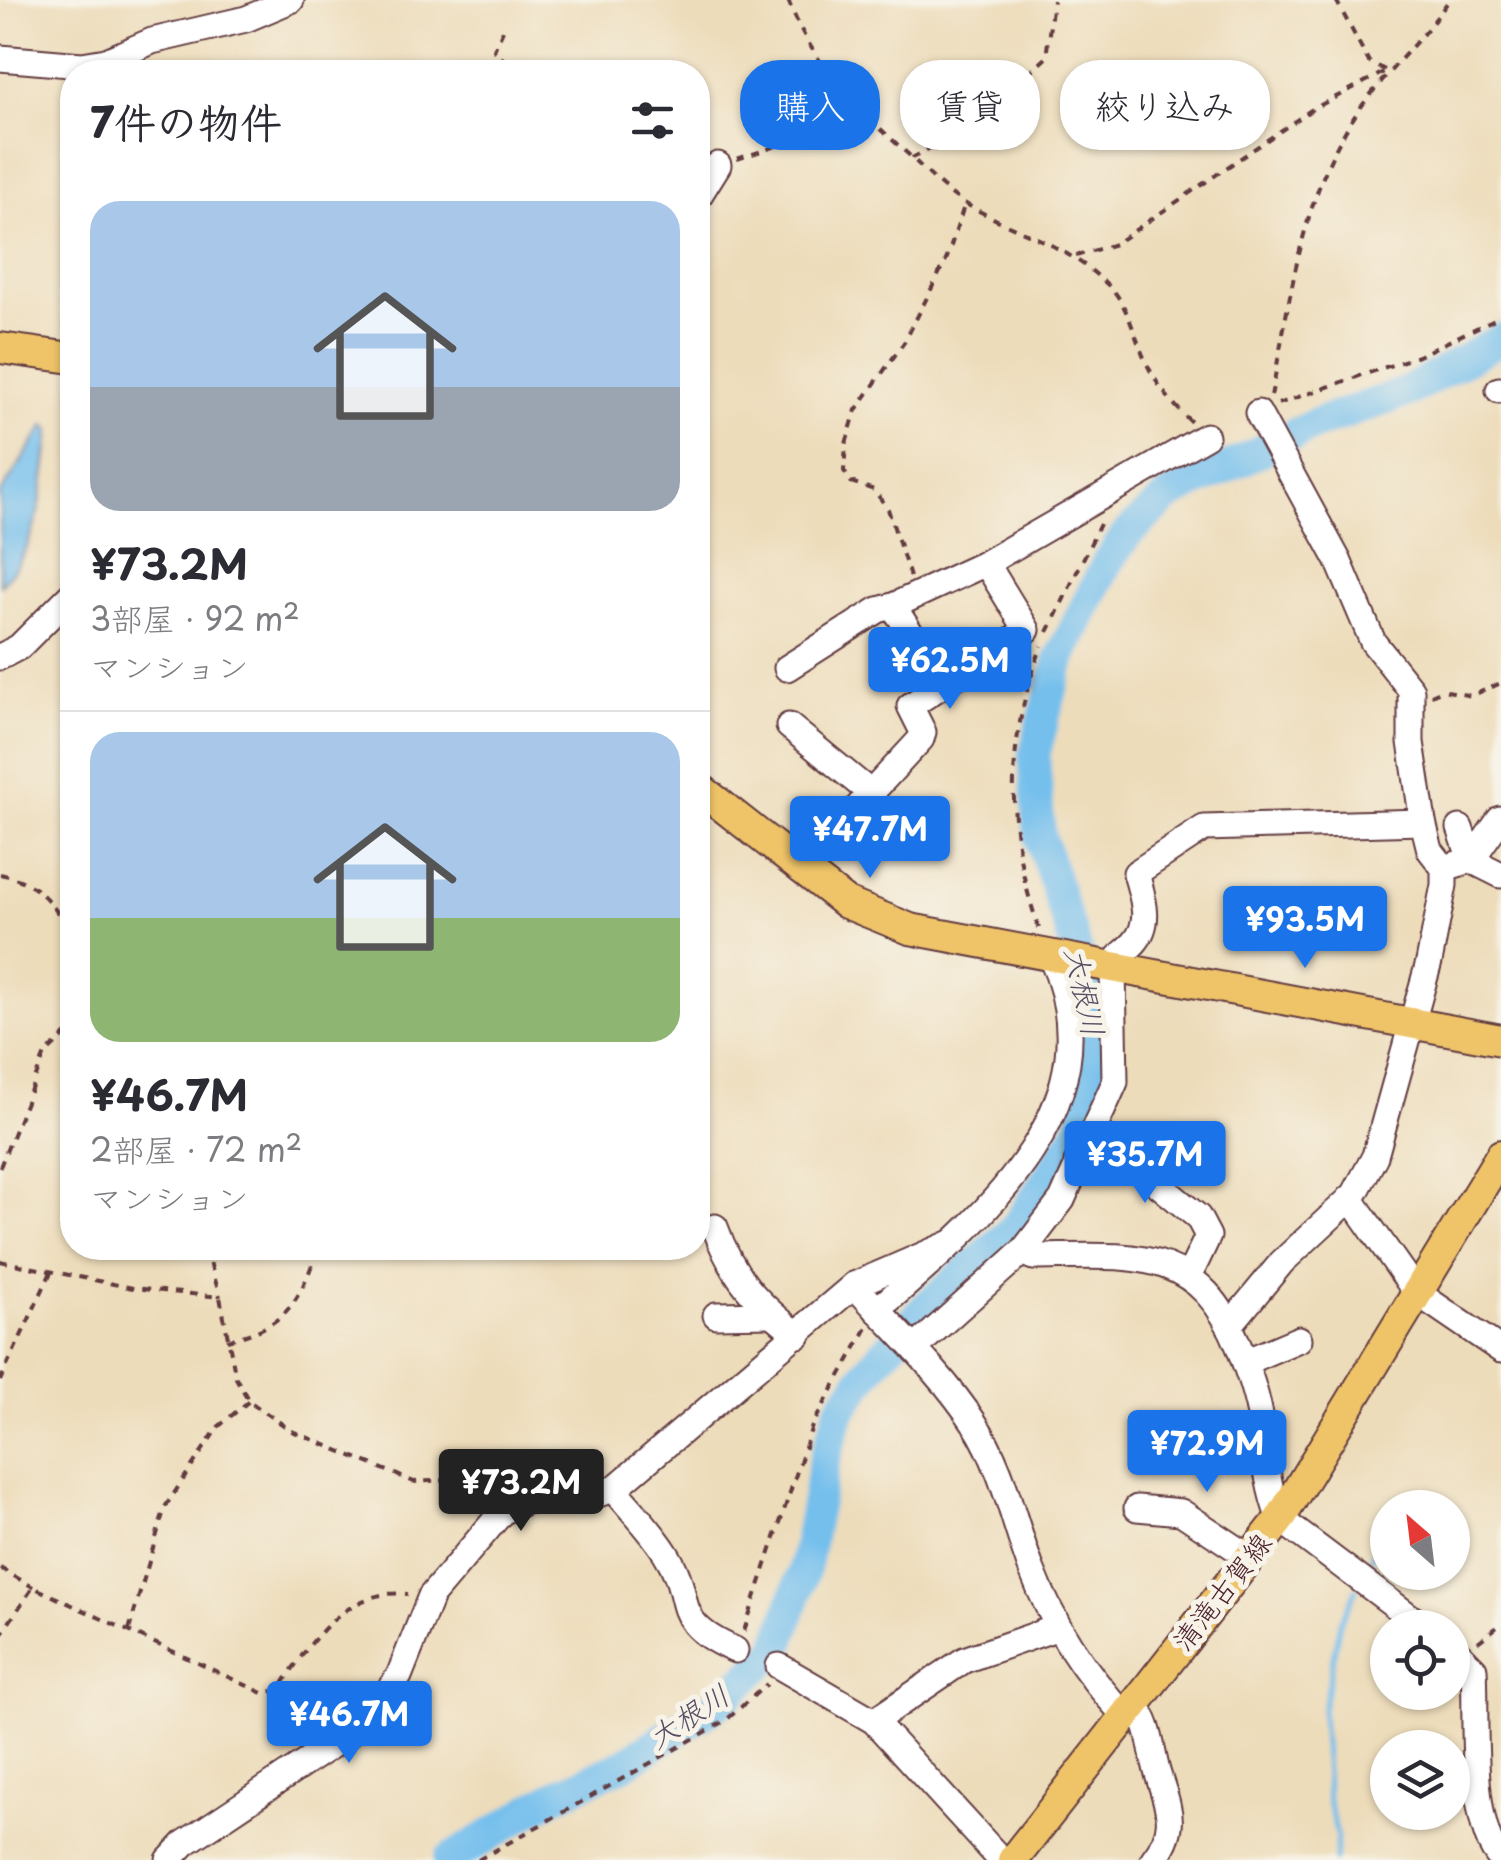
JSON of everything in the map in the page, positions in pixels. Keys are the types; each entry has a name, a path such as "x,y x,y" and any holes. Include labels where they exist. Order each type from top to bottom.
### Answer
{"main road":[{"path":"0,348 60,356"},
{"path":"710,797 846,902 894,923 1501,1040"},
{"name":"清滝古賀線","path":"1014,1860 1280,1519 1416,1292 1493,1187 1501,1155"}],"street":[{"path":"110,60 152,41 246,19 292,0"},
{"path":"0,58 60,64"},
{"path":"710,178 718,165"},
{"path":"1230,1325 1282,1262 1350,1198 1375,1156 1429,962 1444,868 1430,850 1422,822 1411,742 1413,702 1403,676 1374,642 1338,560 1282,458 1263,410"},
{"path":"787,668 878,610 986,563 1206,436"},
{"path":"800,870 921,739 923,732 910,706 1028,630 986,563"},
{"path":"905,601 943,683"},
{"path":"0,657 18,647 60,606"},
{"path":"788,726 873,795"},
{"path":"1444,868 1471,860 1500,819"},
{"path":"916,1348 1023,1251 1062,1200 1115,1082 1106,966 1134,943 1144,928 1146,910 1136,872 1204,828 1422,822"},
{"path":"1460,828 1471,860 1501,876"},
{"path":"877,1310 995,1204 1035,1146 1060,1094 1069,1054 1068,1017 1051,956"},
{"path":"1076,1163 1131,1162 1198,1217 1208,1236 1190,1274"},
{"path":"1350,1198 1416,1292 1501,1350"},
{"path":"715,1228 730,1270 771,1314 798,1335"},
{"path":"169,1860 185,1844 344,1736 376,1708 399,1676 432,1596 502,1512 528,1500 582,1499 614,1490 854,1285 956,1241"},
{"path":"1023,1251 1033,1257 1114,1256 1190,1274 1230,1325 1245,1362 1261,1419 1270,1494 1280,1519 1401,1610"},
{"path":"854,1285 916,1348 976,1426 1005,1487 1056,1628 1090,1679 1130,1710 1152,1736 1157,1770 1172,1814 1168,1840 1153,1860"},
{"path":"716,1315 771,1314"},
{"path":"1245,1362 1298,1339"},
{"path":"614,1490 667,1555 691,1624 706,1638 735,1650"},
{"path":"1137,1508 1181,1512 1249,1557"},
{"path":"874,1721 964,1660 1056,1628"},
{"path":"1470,1664 1474,1669 1480,1801 1489,1847 1501,1859"},
{"path":"779,1666 874,1721 1001,1860"}],"path":[{"path":"788,0 803,41 819,60"},
{"path":"912,158 968,127 1046,58 1054,0"},
{"path":"1336,0 1369,62 1387,70"},
{"path":"1076,256 1115,244 1311,110 1387,70 1425,36 1450,0"},
{"path":"503,30 494,50 504,60"},
{"path":"1263,410 1296,262 1324,172 1387,70"},
{"path":"880,129 964,204 1076,256 1115,292 1169,400 1206,436"},
{"path":"718,165 764,150"},
{"path":"905,601 888,509 874,490 851,482 844,471 846,444 856,410 905,342 947,258 964,204"},
{"path":"1263,410 1418,356 1501,316"},
{"path":"1051,956 1035,915 1016,837 1011,797 1016,725 1052,622 1112,491"},
{"path":"1413,702 1443,690 1471,696 1501,683"},
{"path":"0,874 24,879 46,894 60,916"},
{"path":"0,1167 45,1054 60,1040"},
{"path":"209,1260 236,1378 249,1402 292,1431 414,1482 465,1479 505,1470 592,1477 614,1490"},
{"path":"227,1340 263,1332 288,1312 312,1260"},
{"path":"0,1261 134,1288 220,1297"},
{"path":"0,1381 52,1272"},
{"path":"735,1650 752,1613 812,1426 877,1310"},
{"path":"129,1630 165,1508 218,1426 249,1402"},
{"path":"0,1568 263,1693 279,1690 335,1616 362,1600 391,1592 432,1596"},
{"path":"0,1636 33,1587"},
{"path":"1470,1645 1501,1624"},
{"path":"478,1860 726,1720 759,1695 779,1666"}],"water":[{"path":"45,425 50,430 38,513 25,552 0,585 0,494"}],"waterway":[{"name":"大根川","path":"449,1860 552,1797 622,1765 721,1702 778,1648 804,1570 824,1462 840,1411 871,1367 927,1306 1015,1228 1081,1126 1097,1045 1091,996 1040,837 1034,755 1061,656 1107,563 1128,533 1169,496 1313,425 1407,392 1501,339"},
{"path":"1364,1575 1370,1560"},
{"path":"1335,1860 1337,1835 1328,1802 1322,1714 1340,1622 1357,1589"}]}
